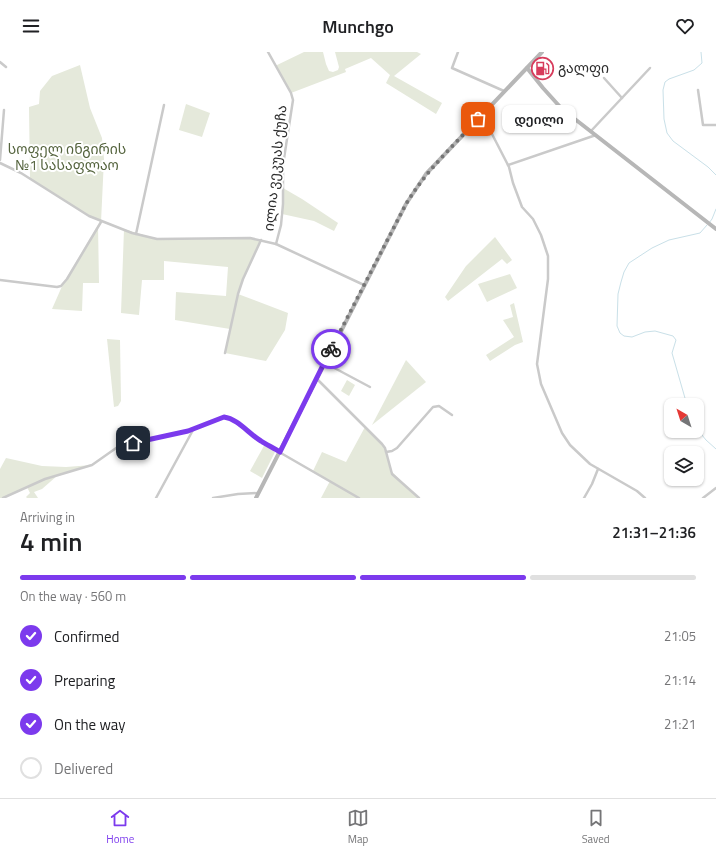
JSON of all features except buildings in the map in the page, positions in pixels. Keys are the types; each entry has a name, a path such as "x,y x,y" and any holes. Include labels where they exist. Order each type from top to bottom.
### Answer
{"main road":[{"path":"256,498 316,378 415,188 426,174 542,52"},
{"path":"527,68 562,109 716,229"}],"street":[{"name":"ილია ვეკუას ქუჩა","path":"268,52 291,93 293,100 283,165 283,204 281,225 276,244"},
{"path":"458,52 452,68 504,92"},
{"path":"0,62 6,67"},
{"path":"591,131 650,68"},
{"path":"604,78 622,98"},
{"path":"698,90 703,125 716,125"},
{"path":"136,234 164,105"},
{"path":"4,110 0,161 101,222 111,224 136,234 157,239 250,238 261,240 276,244 364,285"},
{"path":"478,119 492,134 508,165 522,207 533,219 541,235 548,256 548,279 537,364 541,384 562,433 570,445 582,457 598,469 637,491 644,498"},
{"path":"508,165 596,136"},
{"path":"0,280 57,287 61,286 67,279 101,222"},
{"path":"226,353 238,294 243,279 261,240"},
{"path":"324,363 370,387"},
{"path":"316,378 382,444 386,452 392,474 419,498"},
{"path":"386,452 397,448 433,407 439,406 452,415"},
{"path":"3,498 45,479 92,465 119,446 194,429 224,417 230,418 260,441 359,498"},
{"path":"156,498 194,429"},
{"path":"584,498 598,469"},
{"path":"703,498 716,488"},
{"path":"213,498 238,494 259,493"}],"green space":[{"path":"304,52 323,52 329,71 333,72 338,70 339,67 335,52 417,52 421,54 394,76 442,103 436,114 386,83 390,75 371,58 345,69 346,72 291,93 275,66"},
{"name":"სოფელ ინგირის №1 სასაფლაო","path":"80,65 90,108 102,138 104,159 101,222 30,179 29,107 39,104 40,91 52,76"},
{"path":"186,104 210,113 202,137 179,130"},
{"path":"283,188 338,223 334,231 314,221 282,214"},
{"path":"98,225 99,283 83,283 82,311 52,309 63,284"},
{"path":"124,229 157,239 250,238 261,240 243,279 238,294 288,313 285,330 266,361 225,353 230,329 175,320 176,292 226,296 228,267 164,261 164,280 142,280 139,315 121,313"},
{"path":"495,237 512,260 507,264 502,259 448,301 445,297 466,266"},
{"path":"510,274 517,288 487,302 478,284"},
{"path":"514,303 523,342 515,345 490,361 486,355 514,337 503,320 513,317 510,305"},
{"path":"107,339 120,340 121,401 118,406 114,407"},
{"path":"406,360 426,382 372,425"},
{"path":"347,380 355,385 349,396 341,391"},
{"path":"365,427 385,448 391,471 419,498 321,498 330,481 313,471 322,452 346,462"},
{"path":"265,444 275,452 262,478 250,471"},
{"path":"6,458 42,466 66,467 92,465 58,475 42,489 34,492 38,498 26,497 30,493 27,487 0,498 0,469"}],"waterway":[{"path":"701,52 702,63 694,70 669,79 665,82 663,90 664,119 667,133 673,141 708,167 716,175"},
{"path":"709,223 716,209"},
{"path":"685,398 672,353 676,340 673,336 655,331 645,332 632,337 624,336 620,333 617,326 618,294 624,272 629,263 652,248 669,240 700,233 707,225"},
{"path":"704,438 716,449"}],"way so far":[{"path":"331,349 415,188 426,174 478,119"}],"place":[{"name":"გალფი","path":"543,68"},
{"name":"დეილი","path":"478,119"}],"route":[{"path":"133,443 188,431 224,417 235,421 260,441 280,452 331,349"}]}
